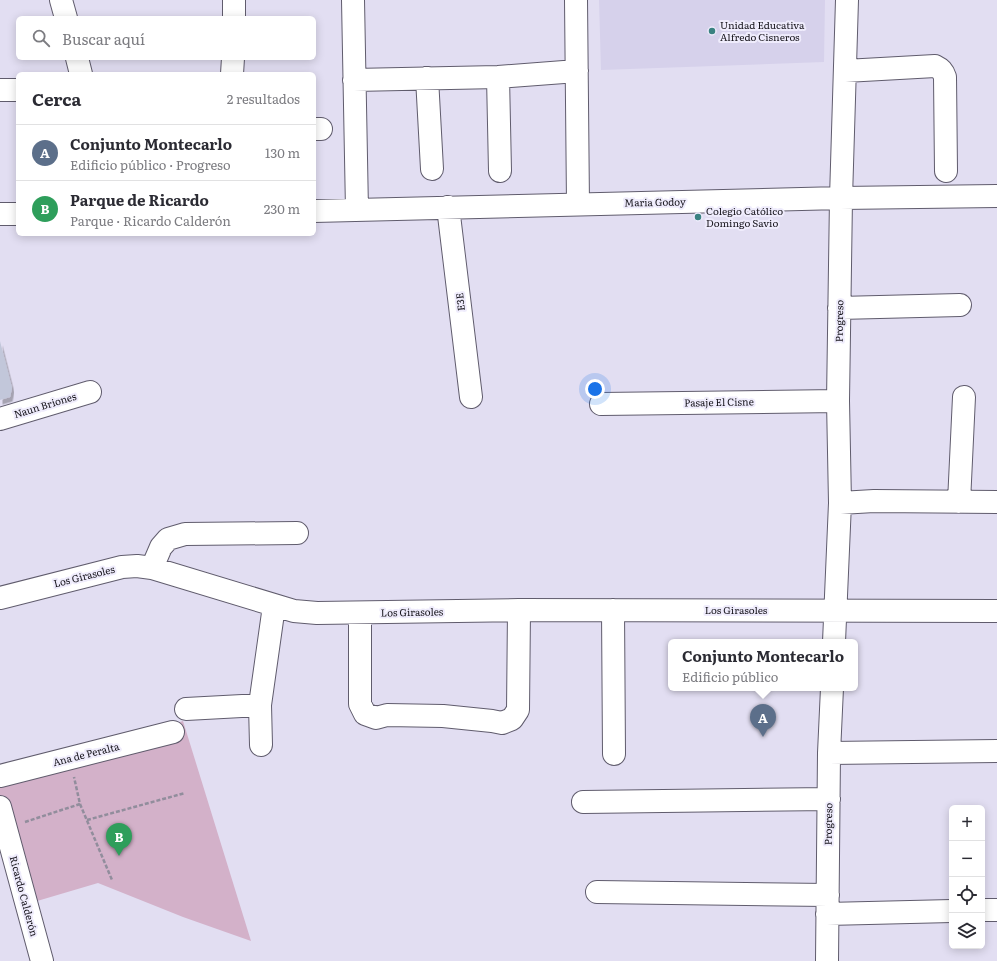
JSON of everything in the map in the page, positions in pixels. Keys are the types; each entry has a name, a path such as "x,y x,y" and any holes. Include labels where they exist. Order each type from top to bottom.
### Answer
{"street":[{"path":"61,0 65,16"},
{"path":"234,0 234,16"},
{"path":"353,0 357,210"},
{"path":"576,0 578,204"},
{"name":"Progreso","path":"834,639 840,503 838,401 839,308 847,0"},
{"path":"77,60 80,72"},
{"path":"232,72 233,60"},
{"path":"845,71 935,66 944,72 946,171"},
{"path":"354,80 498,76 577,70"},
{"path":"498,76 500,171"},
{"path":"426,78 432,168"},
{"path":"0,90 16,90"},
{"name":"Maria Godoy","path":"316,211 841,198 997,196"},
{"name":"E3E","path":"448,207 471,397"},
{"path":"0,214 16,214"},
{"path":"839,308 960,305"},
{"name":"Naun Briones","path":"0,419 90,392"},
{"path":"959,502 964,397"},
{"name":"Pasaje El Cisne","path":"601,404 838,401"},
{"path":"840,503 874,501 997,502"},
{"path":"152,568 162,547 168,539 185,534 297,533"},
{"name":"Los Girasoles","path":"0,598 122,567 137,566 152,568 274,606 294,611 317,613 519,610 835,610 855,612 997,611"},
{"path":"261,745 260,705 274,606"},
{"path":"360,613 360,704 366,714 376,718 386,715 443,716 502,723 512,719 518,710 519,610"},
{"path":"613,610 614,754"},
{"name":"Progreso","path":"827,961 828,798 832,691"},
{"path":"186,709 260,705"},
{"name":"Ana de Peralta","path":"0,776 173,732"},
{"path":"829,753 997,751"},
{"path":"583,802 828,798"},
{"name":"Ricardo Calderón","path":"0,807 42,961"},
{"path":"597,892 949,911"},
{"path":"985,910 997,910"}],"path":[{"path":"70,758 80,804 112,880"},
{"path":"87,820 185,793"},
{"path":"6,829 80,804"}],"shaded area":[{"name":"Unidad Educativa Alfredo Cisneros","path":"599,0 825,0 824,62 601,70"},
{"path":"183,721 251,941 183,917 98,883 27,904 0,807 0,776"}],"building":[{"path":"0,341 12,388 10,397 0,400"}],"place":[{"name":"Unidad Educativa Alfredo Cisneros","path":"712,31"},
{"name":"Colegio Católico Domingo Savio","path":"698,217"},
{"name":"Conjunto Montecarlo","path":"763,737"},
{"name":"Parque de Ricardo","path":"119,856"}]}
